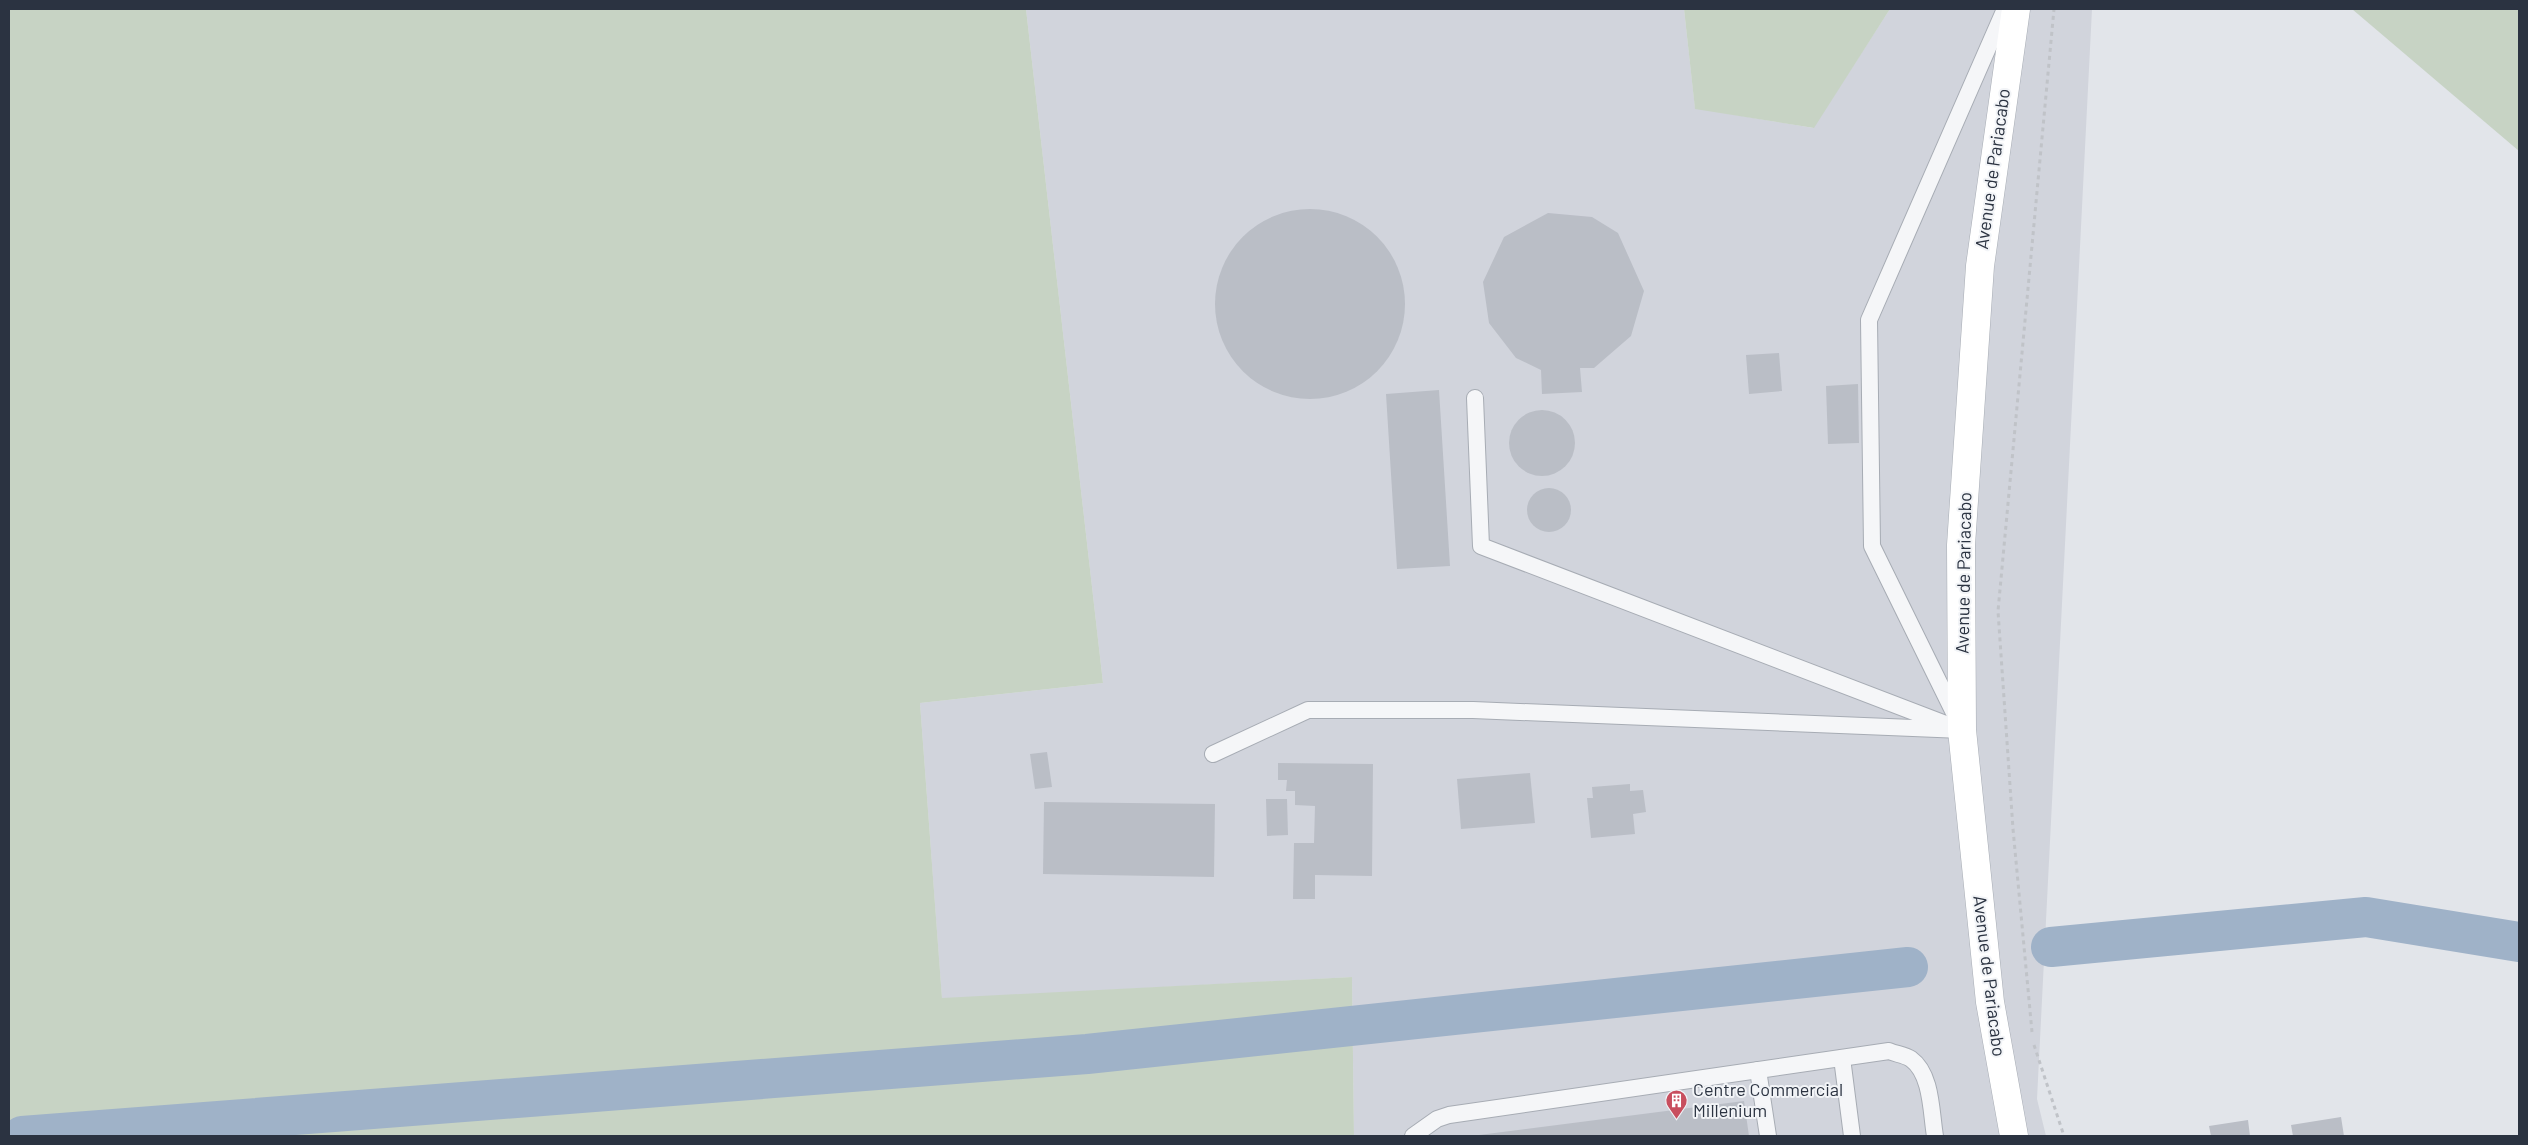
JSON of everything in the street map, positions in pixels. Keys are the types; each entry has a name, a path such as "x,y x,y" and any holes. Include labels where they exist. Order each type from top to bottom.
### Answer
{"main road":[{"name":"Avenue de Pariacabo","path":"2014,1136 1990,1002 1962,730 1961,545 1980,266 2016,9"}],"lane":[{"path":"1962,730 1872,546 1869,320 2005,9"},
{"path":"1475,398 1481,546 1962,730"},
{"path":"1213,754 1308,710 1473,710 1962,730"},
{"path":"1413,1136 1437,1120 1449,1115 1889,1052 1910,1058 1921,1068 1929,1098 1935,1136"},
{"path":"1842,1058 1852,1136"},
{"path":"1758,1070 1768,1136"}],"path":[{"path":"2054,9 1998,611 2013,829 2033,1042 2064,1136"}],"shaded area":[{"path":"1026,9 1684,9 1695,108 1813,128 1890,9 2092,9 2037,1099 2046,1136 1354,1136 1352,977 942,999 920,703 1103,683"}],"green space":[{"path":"9,9 1026,9 1103,683 920,703 942,998 1352,977 1354,1136 9,1136"},
{"path":"1684,9 1890,9 1814,128 1695,109"},
{"path":"2352,9 2519,9 2519,151"}],"building":[{"path":"1310,209 1346,216 1363,225 1377,237 1389,251 1398,268 1405,304 1398,340 1389,357 1377,371 1363,383 1346,392 1310,399 1274,392 1257,383 1243,371 1231,357 1222,340 1215,304 1222,268 1231,251 1243,237 1257,225 1274,216"},
{"path":"1548,213 1592,217 1618,233 1644,291 1631,336 1594,368 1580,368 1582,392 1542,394 1541,370 1516,358 1489,323 1483,282 1504,237"},
{"path":"1779,353 1782,391 1749,394 1746,355"},
{"path":"1858,384 1859,443 1828,444 1826,386"},
{"path":"1439,390 1450,566 1397,569 1386,394"},
{"path":"1542,410 1555,413 1565,420 1572,430 1575,443 1572,456 1565,466 1555,473 1542,476 1529,473 1519,466 1512,456 1509,443 1512,430 1519,420 1529,413"},
{"path":"1549,488 1561,492 1567,498 1571,510 1567,522 1561,528 1549,532 1537,528 1531,522 1527,510 1531,498 1537,492"},
{"path":"1047,752 1052,787 1035,789 1030,754"},
{"path":"1278,763 1373,764 1372,876 1315,875 1315,899 1293,899 1294,843 1314,843 1315,806 1295,805 1295,791 1286,791 1287,780 1278,780"},
{"path":"1530,773 1535,823 1461,829 1457,779"},
{"path":"1630,784 1630,791 1643,790 1646,812 1633,814 1635,834 1591,838 1587,798 1593,798 1592,787"},
{"path":"1266,799 1287,799 1288,835 1267,836"},
{"path":"1044,802 1215,804 1214,877 1043,874"},
{"name":"Centre Commercial Millenium","path":"1744,1101 1749,1136 1479,1136 1479,1135"},
{"path":"2341,1117 2344,1136 2293,1136 2291,1125"},
{"path":"2248,1120 2250,1136 2211,1136 2209,1126"}],"waterway":[{"path":"2051,947 2366,917 2519,942"},
{"path":"22,1136 1087,1054 1908,967"}],"place":[{"name":"Centre Commercial Millenium","path":"1677,1119"}]}
